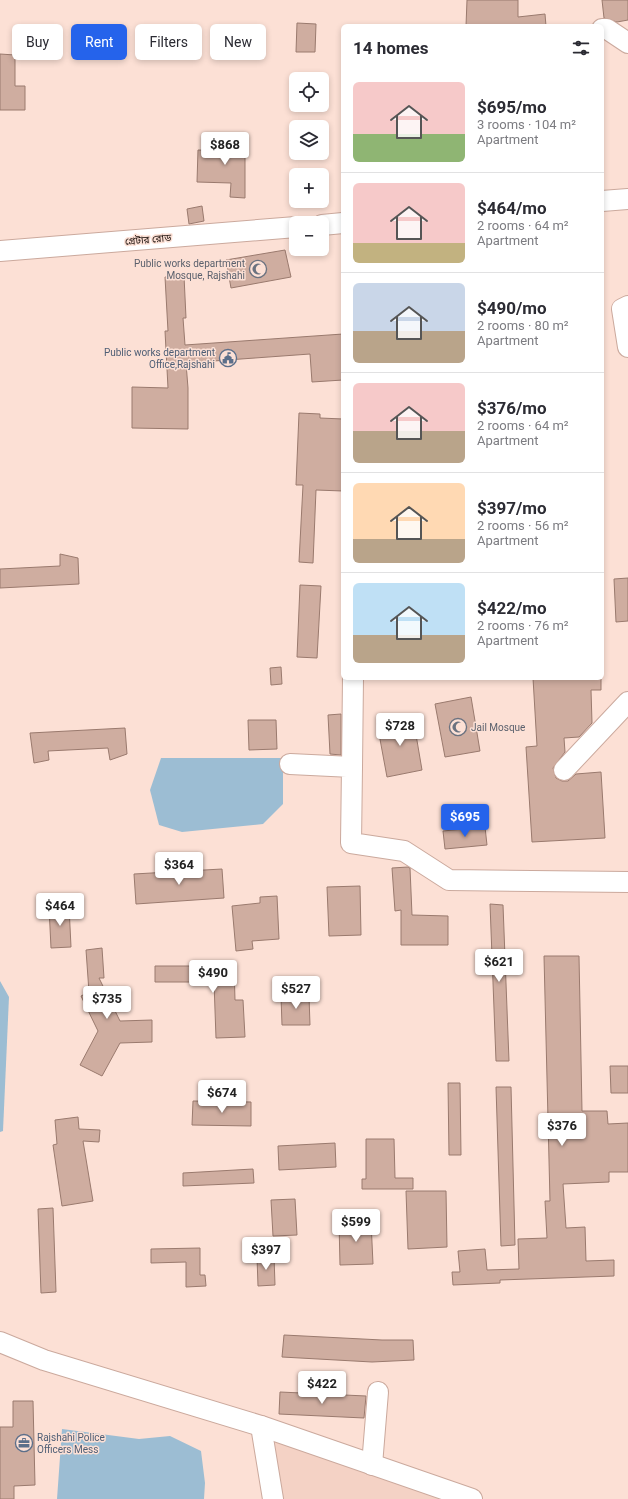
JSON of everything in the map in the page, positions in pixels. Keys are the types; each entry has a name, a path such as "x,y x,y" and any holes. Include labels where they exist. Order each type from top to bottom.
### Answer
{"street":[{"path":"604,28 628,43"},
{"path":"604,202 628,199"},
{"path":"329,224 341,223"},
{"name":"গ্রেটার রোড","path":"0,251 289,228"},
{"path":"628,306 622,309 628,347"},
{"path":"354,680 351,843 404,851 449,880 628,882"},
{"path":"564,770 628,702"},
{"path":"290,764 352,767"},
{"path":"0,1342 44,1360 261,1426 372,1465 418,1490 472,1499"},
{"path":"372,1465 378,1392"},
{"path":"261,1426 273,1499"}],"shaded area":[{"path":"267,1432 442,1499 277,1499"}],"water":[{"path":"161,758 283,758 283,804 263,824 182,832 159,825 150,790"},
{"path":"0,981 9,997 3,1131 0,1132"},
{"path":"62,1429 139,1439 170,1436 201,1451 205,1483 204,1499 57,1499"}],"building":[{"path":"467,0 518,0 518,17 545,14 546,24 466,24"},
{"path":"602,0 628,0 628,20 617,22 604,18"},
{"path":"297,23 316,24 315,52 296,52"},
{"path":"0,54 12,55 12,60 15,60 15,86 25,86 25,110 0,110"},
{"path":"230,134 245,134 245,198 230,197 231,183 197,182 198,150 230,151"},
{"path":"202,206 204,221 189,224 187,209"},
{"name":"Public works department Mosque, Rajshahi","path":"285,250 291,277 231,288 226,260"},
{"path":"184,276 186,318 183,318 185,345 341,334 341,380 312,382 310,354 186,363 188,388 188,429 132,428 132,387 168,388 165,331 168,331 165,277"},
{"path":"299,413 320,414 320,418 341,419 341,491 316,490 313,563 299,562 303,485 296,485"},
{"path":"60,554 78,558 79,584 0,588 0,569 60,566"},
{"path":"628,578 628,621 616,622 614,579"},
{"path":"300,585 321,586 317,658 297,657"},
{"path":"281,667 282,684 271,685 270,668"},
{"path":"533,680 601,680 601,690 591,690 592,723 579,737 564,738 565,752 553,768 556,778 562,781 568,781 576,774 601,772 605,838 532,842 526,747 537,746"},
{"name":"Jail Mosque","path":"471,697 480,751 445,757 435,704"},
{"path":"341,714 341,755 330,754 328,715"},
{"path":"413,717 422,770 387,777 377,723"},
{"path":"248,720 276,720 277,749 249,750"},
{"path":"125,728 127,754 110,760 108,748 48,751 49,760 34,763 30,733"},
{"path":"485,827 487,845 445,849 443,831"},
{"path":"392,868 410,868 412,915 448,916 448,945 401,945 401,910 395,911"},
{"path":"222,869 224,898 136,904 134,874"},
{"path":"360,886 361,935 329,936 327,887"},
{"path":"277,896 279,939 252,941 253,949 236,951 232,906 260,903 260,897"},
{"path":"490,904 503,905 509,1061 496,1061"},
{"path":"69,906 71,947 51,948 49,907"},
{"path":"102,948 104,978 99,978 120,1021 152,1020 152,1042 120,1043 102,1076 80,1065 98,1031 81,996 89,992 86,950"},
{"path":"544,956 579,956 582,1111 607,1111 608,1124 628,1123 628,1172 609,1172 609,1182 563,1184 566,1228 585,1227 586,1261 614,1260 614,1276 500,1280 500,1283 453,1285 452,1272 460,1272 458,1251 485,1249 487,1270 519,1269 518,1239 547,1238 545,1201 550,1201"},
{"path":"155,966 234,966 235,1000 243,1000 245,1037 216,1038 214,982 155,982"},
{"path":"281,996 309,996 310,1025 282,1025"},
{"path":"610,1066 628,1066 628,1093 611,1093"},
{"path":"448,1083 460,1083 461,1155 449,1155"},
{"path":"496,1087 511,1087 515,1245 501,1246"},
{"path":"193,1101 251,1102 251,1126 192,1125"},
{"path":"78,1117 79,1129 100,1130 99,1142 83,1141 93,1201 62,1206 53,1145 57,1144 55,1120"},
{"path":"366,1139 394,1139 395,1178 413,1178 413,1189 362,1189 362,1179 366,1179"},
{"path":"335,1143 336,1167 279,1170 278,1146"},
{"path":"253,1169 254,1183 183,1186 183,1173"},
{"path":"406,1191 446,1191 447,1247 408,1249"},
{"path":"295,1199 297,1235 273,1236 271,1200"},
{"path":"53,1208 56,1292 41,1293 38,1209"},
{"path":"371,1221 373,1264 340,1265 339,1222"},
{"path":"200,1248 200,1275 205,1275 206,1286 186,1287 186,1262 151,1263 151,1249"},
{"path":"274,1256 275,1285 258,1286 257,1257"},
{"path":"284,1335 382,1340 413,1340 414,1360 372,1362 282,1357"},
{"path":"280,1392 366,1396 364,1418 279,1414"},
{"name":"Rajshahi Police Officers Mess","path":"13,1401 33,1401 35,1485 14,1486 14,1499 0,1499 0,1427 13,1427"}],"place":[{"name":"Public works department Mosque, Rajshahi","path":"258,269"},
{"name":"Public works department Office,Rajshahi","path":"228,358"},
{"name":"Jail Mosque","path":"458,727"},
{"name":"Rajshahi Police Officers Mess","path":"24,1443"}]}
